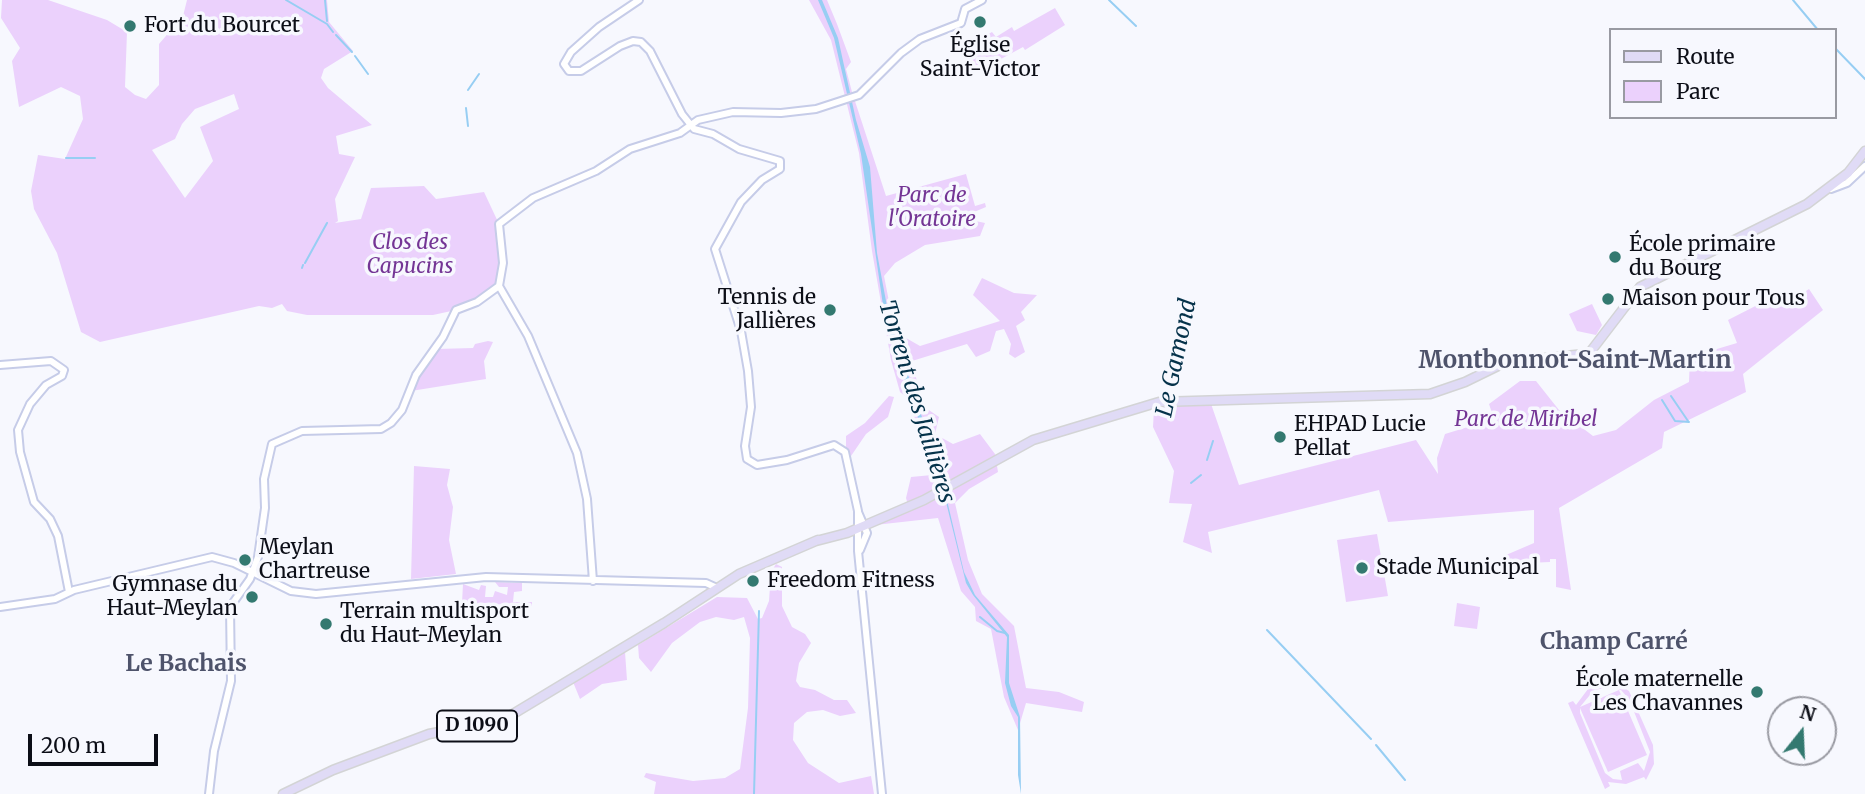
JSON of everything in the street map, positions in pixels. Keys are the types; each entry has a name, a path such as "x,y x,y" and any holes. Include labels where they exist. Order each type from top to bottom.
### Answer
{"main road":[{"name":"D 1090","path":"282,794 429,734 503,720 762,562 880,518 944,490 1030,442 1160,402 1430,394 1471,380 1506,362 1585,354 1591,351 1640,287 1807,205 1830,188 1865,151"},
{"name":"D 1090","path":"293,794 347,766"}],"street":[{"path":"639,0 599,27 571,52 565,60 566,68 580,71 620,46 633,41 641,42 650,51 690,125 739,149 778,159 781,165 780,169 762,180 741,202 715,249 720,272 741,331 748,371 751,407 745,446 747,459 751,464 770,465 834,445 842,449 848,464 861,525 859,555 882,794"},
{"path":"593,581 587,499 578,453 528,336 499,286 503,262 499,225 533,198 554,187 596,171 630,149 680,133 690,125 733,112 781,113 816,109 852,98 920,39 957,24 965,9 982,0"},
{"path":"1830,188 1847,183 1865,166"},
{"path":"209,794 215,751 231,681 230,607 253,573 259,552 265,500 264,479 272,444 302,431 385,428 402,410 416,375 443,337 457,310 478,302 499,286"},
{"path":"0,365 51,361 64,370 62,376 46,386 30,404 18,430 20,452 34,502 50,519 58,536 69,593"},
{"path":"0,607 53,599 212,557 222,558 291,591 316,594 486,577 706,583 717,588"}],"green space":[{"name":"Clos des Capucins","path":"2,0 48,0 107,20 127,32 125,87 146,99 159,85 159,44 183,16 187,0 327,0 329,22 353,51 324,69 321,78 328,88 372,125 336,136 339,154 355,157 335,199 338,221 335,223 361,219 371,188 424,186 436,199 484,192 499,224 503,250 499,286 456,310 433,315 307,315 287,311 282,304 272,308 259,306 100,342 81,332 57,253 34,209 31,191 38,155 65,159 83,119 80,96 61,87 19,107 12,61 20,48 1,18","holes":["234,94 239,109 200,127 213,161 185,198 152,150 175,139 182,124 195,109"]},
{"name":"Parc de l'Oratoire","path":"809,0 827,0 837,24 851,62 846,69 852,92 886,196 966,174 975,206 985,203 986,207 967,215 962,223 971,220 985,223 980,236 925,245 895,263 884,276 892,317 906,338 920,346 1000,321 973,295 982,278 1014,293 1037,295 1021,312 1025,320 1016,326 1025,352 1015,358 1009,354 1011,344 1004,329 996,331 990,351 976,357 967,344 912,361 923,406 939,417 935,434 953,444 980,434 995,454 998,472 969,489 955,503 968,560 982,594 1014,626 1026,688 1059,692 1084,702 1082,712 1026,703 1018,730 1004,697 991,629 976,621 975,607 961,591 938,518 875,525 910,511 906,498 911,477 932,475 926,458 927,448 911,416 911,401 900,392 891,360 872,251 859,153 831,40"},
{"path":"1055,8 1065,25 1025,50 1023,47 977,72 970,52 981,43 979,39 992,32 996,37 1012,27 1014,31"},
{"name":"Parc de Miribel","path":"1809,289 1823,310 1743,374 1746,392 1664,432 1662,448 1559,508 1571,590 1556,587 1556,559 1550,559 1550,562 1506,564 1506,555 1534,543 1534,510 1388,522 1379,490 1208,532 1212,553 1183,542 1192,504 1169,503 1174,471 1153,427 1154,409 1171,399 1209,398 1239,485 1416,440 1438,474 1437,458 1445,434 1494,419 1489,404 1520,381 1536,381 1559,410 1593,436 1616,430 1654,400 1689,382 1690,357 1737,343 1728,320 1775,296 1782,307"},
{"path":"1592,304 1602,325 1596,335 1577,331 1569,314"},
{"path":"493,342 484,361 486,379 411,391 436,349 473,348 475,344"},
{"path":"889,396 894,397 888,417 866,434 851,456 846,447 846,436 865,423"},
{"path":"414,466 450,469 447,485 453,507 449,540 456,574 411,579"},
{"name":"Stade Municipal","path":"1377,534 1388,596 1346,602 1337,540"},
{"path":"776,564 782,567 782,606 792,627 805,634 811,643 799,663 796,681 800,687 815,690 834,700 847,700 856,713 840,716 823,710 807,712 794,723 793,740 808,763 839,783 871,776 874,794 654,794 656,782 644,777 646,773 693,781 725,778 740,769 748,708 750,638 744,617 734,620 716,617 700,622 672,643 651,672 639,658 638,645 717,597 747,598 758,619 762,618 769,601 771,572"},
{"path":"495,582 522,583 522,591 514,592 513,602 532,602 532,606 462,603 463,584 479,590 481,585 486,586 485,597 493,597 495,591 507,595 508,587 499,587"},
{"path":"1457,603 1480,607 1477,629 1454,626"},
{"path":"625,652 627,680 602,684 580,699 573,682"},
{"path":"1605,682 1618,684 1629,691 1653,745 1654,764 1646,780 1644,777 1626,784 1608,782 1610,786 1605,789 1568,703 1573,701 1576,705 1588,689","holes":["1611,687 1621,690 1629,699 1650,752 1644,771 1638,763 1620,771 1622,780 1613,779 1605,773 1580,713 1580,708 1608,772 1647,755 1619,690 1580,707 1594,690"]}],"water":[{"name":"Torrent des Jaillières","path":"818,0 822,0 838,38 856,120 870,167 877,253 889,317 941,475 964,572 975,595 1009,635 1009,683 1020,717 1021,794 1018,775 1018,717 1011,706 1005,683 1007,637 973,595 966,583 943,490 886,326 861,154 834,38"}],"waterway":[{"path":"286,0 327,24 333,32"},
{"path":"325,0 327,21"},
{"path":"1109,0 1136,26"},
{"path":"1793,0 1816,28"},
{"path":"336,35 352,52"},
{"path":"1837,50 1865,79"},
{"path":"355,56 368,74"},
{"path":"468,90 479,74"},
{"path":"466,108 468,126"},
{"path":"66,158 95,158"},
{"path":"305,263 327,223"},
{"path":"1671,396 1688,421"},
{"path":"1662,400 1675,421 1689,422"},
{"path":"1207,460 1213,441"},
{"path":"1191,483 1201,475"},
{"path":"754,794 759,611"},
{"path":"980,617 997,631 1005,633"},
{"name":"Le Gamond","path":"1267,630 1371,739"},
{"name":"Le Gamond","path":"1376,745 1405,780"}],"place":[{"name":"Église Saint-Victor","path":"980,22"},
{"name":"Fort du Bourcet","path":"130,26"},
{"name":"École primaire du Bourg","path":"1615,257"},
{"name":"Maison pour Tous","path":"1608,299"},
{"name":"Tennis de Jallières","path":"830,310"},
{"name":"EHPAD Lucie Pellat","path":"1280,437"},
{"name":"Meylan Chartreuse","path":"245,560"},
{"name":"Stade Municipal","path":"1362,568"},
{"name":"Freedom Fitness","path":"753,581"},
{"name":"Gymnase du Haut-Meylan","path":"252,597"},
{"name":"Terrain multisport du Haut-Meylan","path":"326,624"},
{"name":"École maternelle Les Chavannes","path":"1757,692"}],"district":[{"name":"Montbonnot-Saint-Martin","path":"1575,361"},
{"name":"Champ Carré","path":"1614,642"},
{"name":"Le Bachais","path":"186,664"}]}
